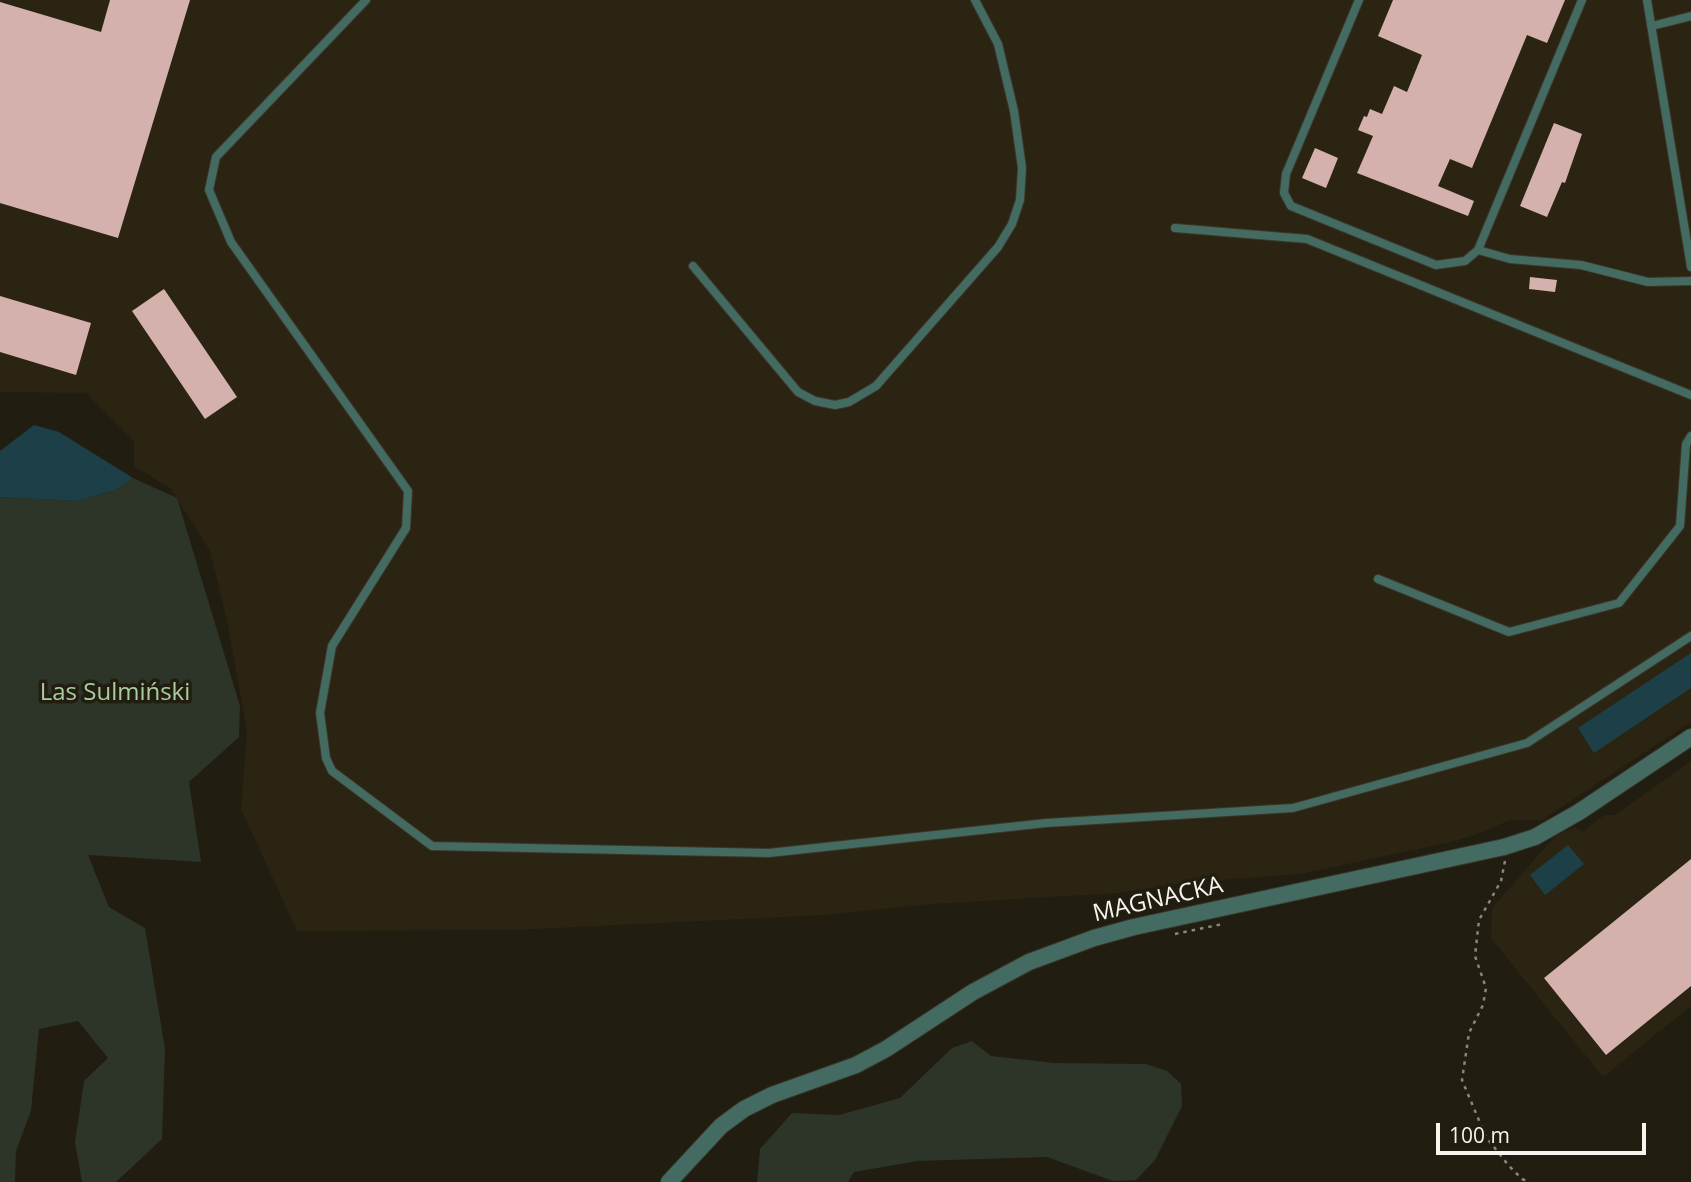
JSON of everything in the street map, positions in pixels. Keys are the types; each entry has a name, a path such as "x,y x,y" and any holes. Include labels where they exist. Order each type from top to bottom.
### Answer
{"street":[{"name":"MAGNACKA","path":"669,1182 721,1126 744,1109 772,1095 856,1065 886,1049 973,992 1029,962 1094,938 1134,928 1504,848 1535,836 1579,812 1691,737"}],"lane":[{"path":"366,0 216,157 209,190 231,242 408,491 406,528 332,646 320,713 326,758 332,772 432,846 769,853 1046,823 1293,808 1527,743 1691,636"},
{"path":"693,267 799,391 815,401 835,405 849,402 876,386 998,247 1012,224 1020,200 1022,168 1014,111 998,44 975,0"},
{"path":"1359,0 1286,174 1284,193 1291,206 1436,265 1465,261 1478,250 1582,0"},
{"path":"1647,0 1691,267"},
{"path":"1652,26 1691,16"},
{"path":"1175,229 1307,239 1691,395"},
{"path":"1478,250 1510,258 1581,265 1648,282 1691,281"},
{"path":"1378,579 1509,632 1619,603 1680,526 1686,444 1691,436"}],"path":[{"path":"1493,861 1506,858 1501,881 1479,920 1475,956 1486,988 1483,1005 1469,1033 1462,1080 1486,1137 1516,1173 1530,1182"},
{"path":"1169,934 1183,934 1226,923"}],"shaded area":[{"path":"0,0 1691,0 1691,722 1542,820 1510,820 1475,835 1446,843 1300,874 1191,882 1118,893 931,904 824,915 514,930 297,931 241,809 247,731 227,621 210,551 171,489 134,466 134,441 86,393 0,392"},
{"path":"1691,761 1691,1006 1603,1077 1491,938 1492,908 1556,835 1575,827 1582,832 1604,815 1615,815"}],"green space":[{"name":"Las Sulmiński","path":"133,478 177,498 240,706 239,737 189,782 201,862 88,855 109,907 145,928 165,1049 162,1139 116,1182 82,1182 75,1142 84,1081 108,1058 78,1021 39,1029 31,1111 16,1151 15,1182 0,1182 0,497 77,501 115,490"},
{"path":"972,1041 991,1056 1055,1063 1146,1064 1167,1071 1181,1084 1182,1106 1155,1160 1136,1180 1113,1181 1047,1157 918,1161 854,1172 848,1182 757,1182 760,1149 792,1113 839,1115 900,1098 952,1048"}],"water":[{"path":"34,425 59,432 133,478 115,490 77,501 0,497 0,451"},
{"path":"1691,653 1691,688 1594,753 1578,728"},
{"path":"1568,845 1584,864 1545,895 1530,875"}],"building":[{"path":"110,0 190,0 118,238 0,203 0,2 101,32"},
{"path":"1393,0 1565,0 1547,43 1527,35 1472,168 1450,159 1438,186 1474,201 1468,216 1357,173 1373,136 1358,130 1364,116 1367,117 1370,109 1382,114 1394,86 1407,92 1422,55 1378,36"},
{"path":"1554,123 1582,134 1565,183 1562,182 1547,217 1520,206"},
{"path":"1315,148 1338,158 1326,188 1302,178"},
{"path":"1530,277 1557,280 1555,292 1529,289"},
{"path":"164,289 237,397 205,419 132,311"},
{"path":"0,296 91,323 76,375 0,352"},
{"path":"1691,859 1691,986 1606,1055 1544,978"}]}
